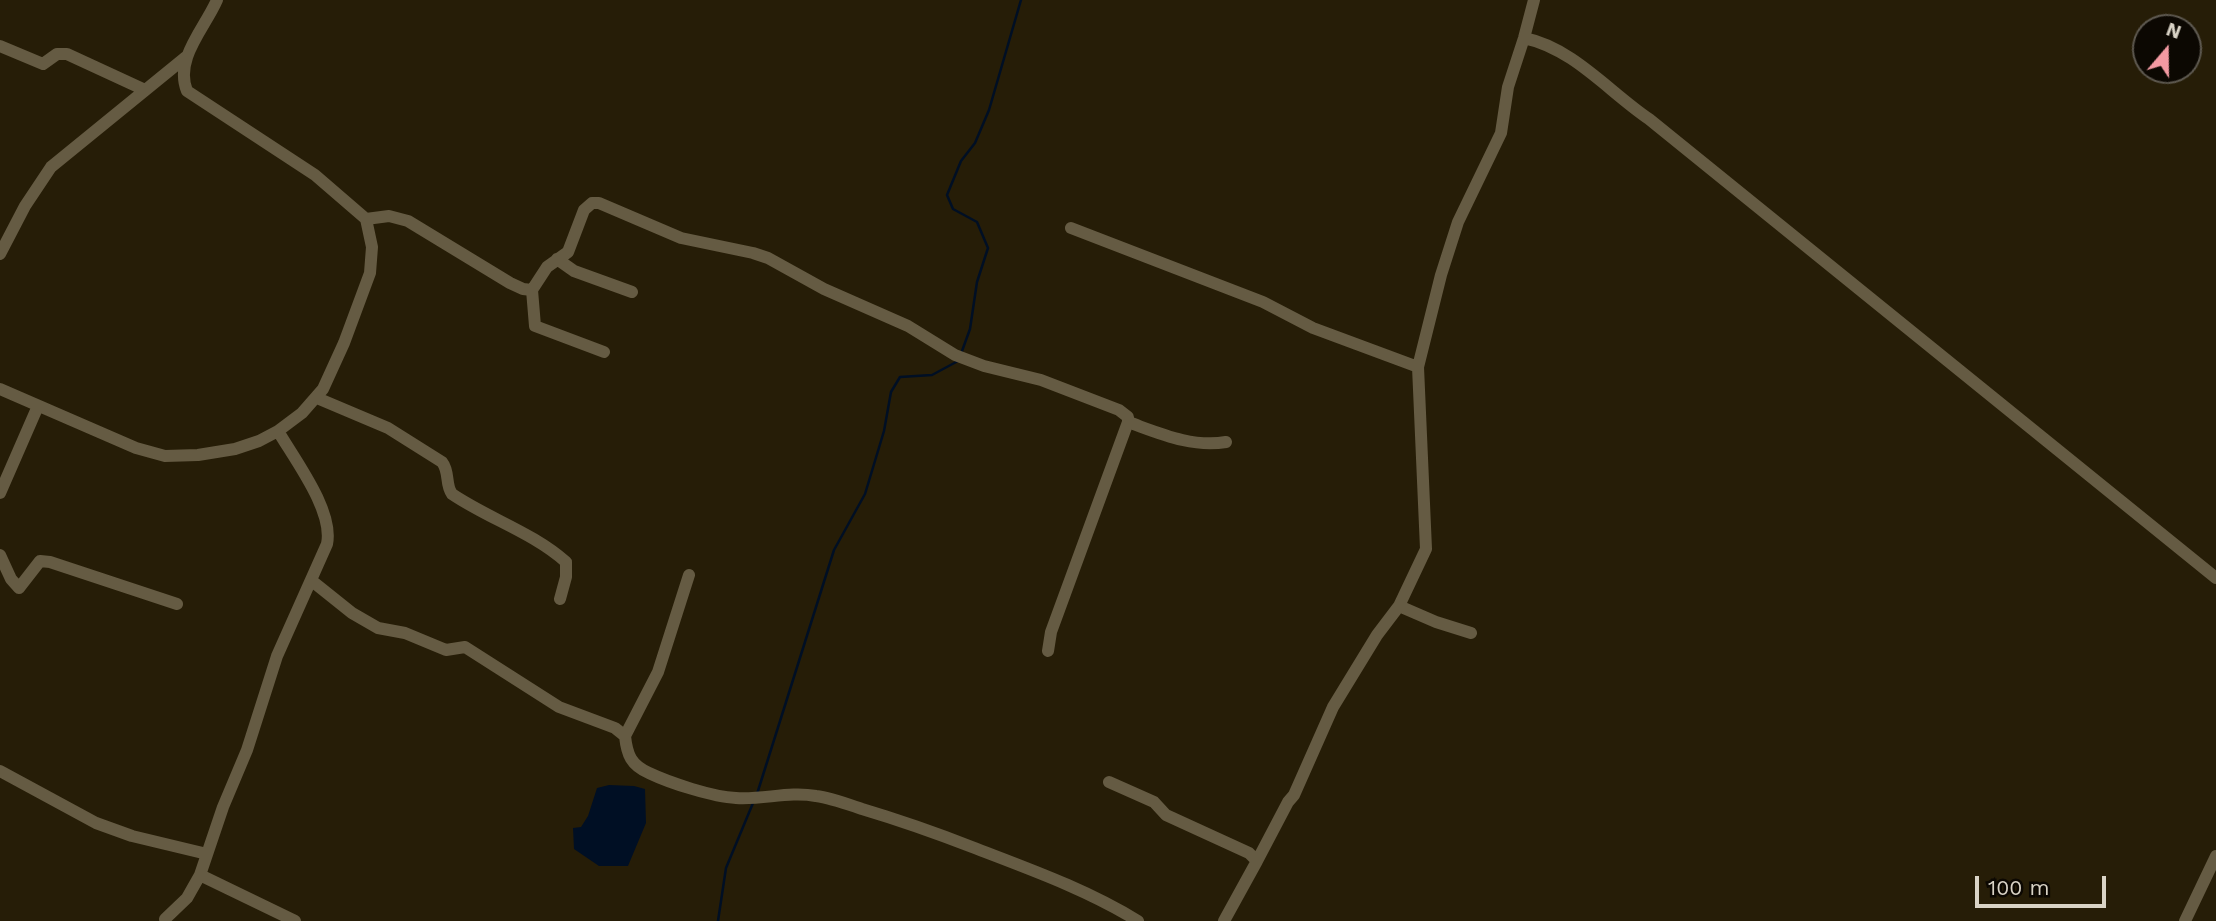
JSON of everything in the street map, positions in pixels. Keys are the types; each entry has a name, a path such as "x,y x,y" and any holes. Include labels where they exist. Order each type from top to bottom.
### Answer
{"street":[{"path":"0,254 25,205 51,167 186,57 218,0"},
{"path":"1224,921 1294,795 1333,706 1377,635 1399,606 1426,549 1419,367 1441,275 1458,222 1501,133 1508,87 1534,0"},
{"path":"1524,38 1543,42 1606,85 2216,579"},
{"path":"0,46 43,64 57,54 67,54 145,90"},
{"path":"0,388 135,448 164,456 198,455 235,449 260,441 302,413 323,389 344,344 370,273 372,247 366,219 315,175 191,96 184,86 186,57"},
{"path":"604,352 535,326 532,290 547,267 568,251 584,210 592,203 599,203 681,237 768,258 824,289 908,326 955,355 984,366 1041,380 1119,410 1128,417 1128,422 1051,632 1048,651"},
{"path":"366,219 389,216 408,221 509,283 532,290"},
{"path":"1071,228 1263,302 1313,328 1419,367"},
{"path":"558,259 574,271 632,292"},
{"path":"317,398 388,428 442,462 448,471 452,494 535,539 558,555 566,562 566,577 560,598"},
{"path":"0,493 38,406"},
{"path":"1128,422 1196,443 1226,442"},
{"path":"165,919 187,898 200,875 223,807 247,750 277,656 327,544 328,527 314,493 278,431"},
{"path":"0,555 11,579 19,588 40,561 50,562 177,604"},
{"path":"689,575 658,672 625,736 629,758 635,765 650,774 710,793 736,798 797,793 819,796 916,825 1061,882 1109,903 1138,921"},
{"path":"312,581 352,613 378,628 405,633 446,650 465,647 559,707 615,728 625,736"},
{"path":"1399,606 1471,633"},
{"path":"0,771 96,823 132,836 207,855"},
{"path":"1109,782 1154,802 1166,815 1249,853 1257,861"},
{"path":"2185,921 2216,856"},
{"path":"200,875 295,921"}],"water":[{"path":"609,785 645,789 646,823 628,866 599,866 574,849 573,828 581,827 588,816 597,788"}],"waterway":[{"path":"962,351 970,329 977,282 988,248 977,222 953,209 947,195 961,161 975,143 989,110 1021,0"},
{"path":"757,794 834,550 865,494 884,431 891,392 900,377 932,375 958,361"},
{"path":"718,921 726,868 753,803"}]}
